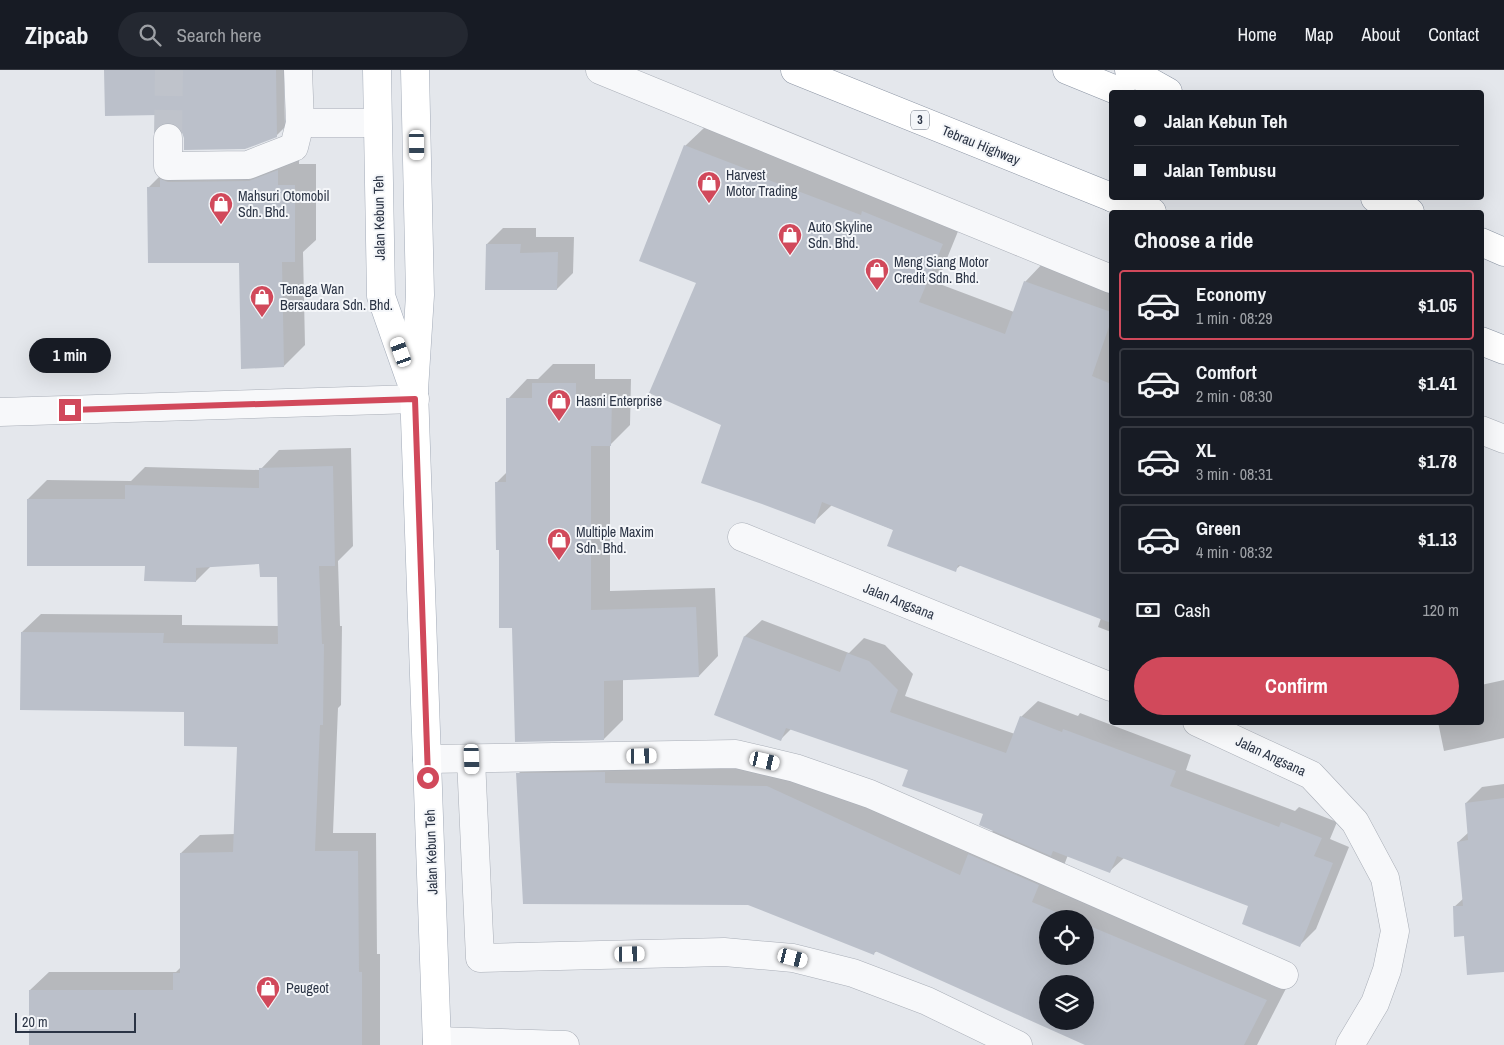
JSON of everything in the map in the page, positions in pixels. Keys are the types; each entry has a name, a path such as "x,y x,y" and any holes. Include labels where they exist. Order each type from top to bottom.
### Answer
{"main road":[{"name":"Jalan Kebun Teh","path":"377,70 381,296 414,394"},
{"name":"Jalan Kebun Teh","path":"415,70 420,295 414,394 437,1043"},
{"name":"Tebrau Highway","path":"795,70 1109,196"},
{"path":"1067,70 1116,90"},
{"path":"1129,70 1164,90"},
{"name":"Tebrau Highway","path":"1120,200 1147,210"},
{"path":"1380,200 1405,210"},
{"path":"1484,243 1504,252"},
{"path":"1484,342 1504,350"}],"street":[{"path":"168,138 168,166 248,165 294,147 300,123 298,70"},
{"path":"600,70 1109,278"},
{"path":"300,123 377,123"},
{"path":"0,412 414,394"},
{"path":"1484,431 1504,439"},
{"name":"Jalan Angsana","path":"742,537 1109,686"},
{"name":"Jalan Angsana","path":"1204,725 1312,774 1355,822 1385,878 1395,931 1387,970 1375,1003 1350,1045"},
{"path":"427,759 736,754 795,768 870,794 1284,975"},
{"path":"472,759 480,958 724,952 793,958 853,973 927,1001 1018,1045"},
{"path":"437,1043 565,1045"}],"building":[{"path":"104,70 276,70 277,137 245,149 184,150 184,138 181,130 175,124 168,122 159,125 159,115 105,116"},
{"path":"684,145 767,177 766,179 861,215 862,211 943,244 919,302 1005,334 1024,281 1109,311 1109,327 1092,376 1109,383 1109,622 958,565 956,572 887,546 893,530 822,502 815,524 701,483 721,425 649,393 696,283 639,261"},
{"name":"Mahsuri Otomobil Sdn. Bhd.","path":"278,170 278,185 295,185 295,262 282,262 284,367 241,369 239,263 148,263 147,187 160,187 160,179 168,182 249,181"},
{"path":"486,244 521,244 520,253 558,252 557,290 485,290"},
{"path":"532,383 576,383 576,398 612,398 611,446 591,446 591,610 696,607 699,677 604,681 604,740 515,742 512,628 499,628 499,550 496,550 495,482 506,482 506,398 532,398"},
{"path":"333,466 335,566 319,566 322,644 324,644 323,725 320,725 315,851 358,851 359,972 362,972 362,1045 29,1045 29,990 173,990 173,973 180,973 180,853 233,852 237,747 184,746 184,712 20,710 21,632 164,633 163,643 278,644 277,577 260,577 259,564 196,568 196,582 144,581 145,566 27,566 27,499 125,499 125,485 259,488 259,468"},
{"path":"744,636 840,672 847,653 869,661 898,690 890,712 1006,753 1020,716 1062,732 1063,729 1176,771 1170,786 1279,827 1281,822 1322,838 1314,856 1333,863 1300,947 1242,924 1248,906 1117,856 1110,873 1053,851 1051,856 979,825 983,814 902,786 908,770 786,728 781,741 714,715"},
{"path":"605,772 605,783 767,786 960,875 968,854 1039,885 1032,902 1051,910 1039,910 1039,965 1094,965 1094,928 1267,1000 1244,1045 1085,1045 1051,1030 1094,1030 1094,975 1039,975 1039,1024 875,951 874,955 748,905 523,904 516,773"},
{"path":"1504,798 1504,972 1467,975 1464,936 1454,937 1453,906 1463,906 1457,842 1468,840 1465,803"}],"tunnel":[{"path":"168,138 169,70"}],"place":[{"name":"Harvest Motor Trading","path":"709,204"},
{"name":"Mahsuri Otomobil Sdn. Bhd.","path":"221,225"},
{"name":"Auto Skyline Sdn. Bhd.","path":"790,256"},
{"name":"Meng Siang Motor Credit Sdn. Bhd.","path":"877,291"},
{"name":"Tenaga Wan Bersaudara Sdn. Bhd.","path":"262,318"},
{"name":"Hasni Enterprise","path":"559,422"},
{"name":"Multiple Maxim Sdn. Bhd.","path":"559,561"},
{"name":"Peugeot","path":"268,1009"}],"route":[{"path":"70,410 415,399 428,778"}]}
